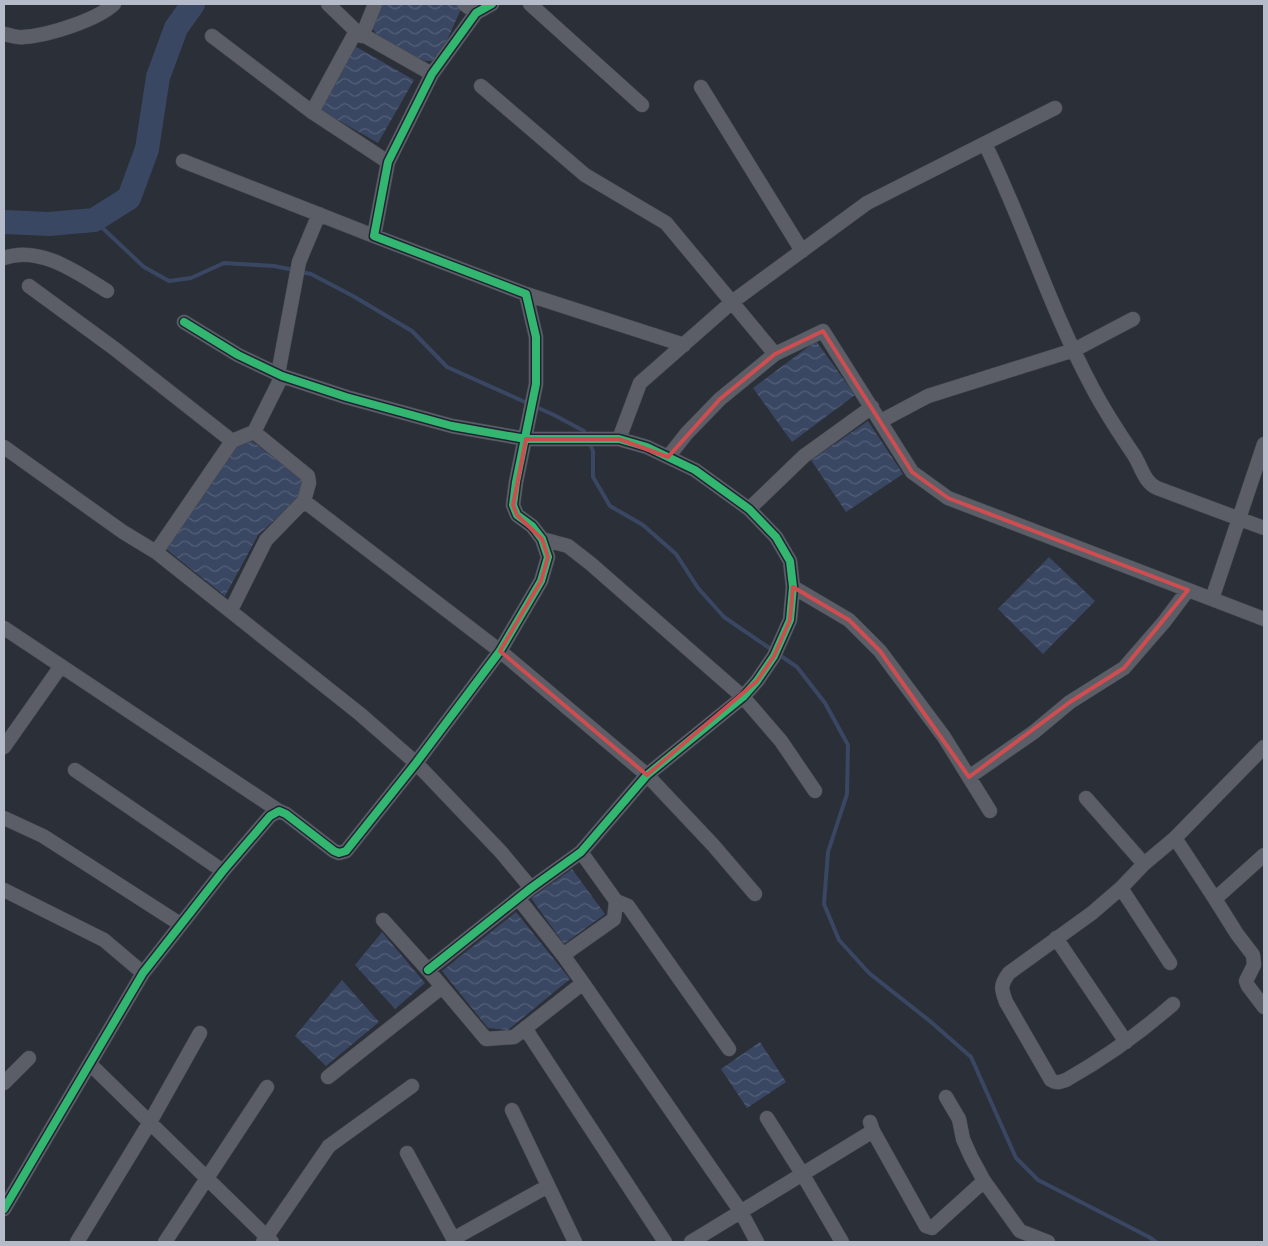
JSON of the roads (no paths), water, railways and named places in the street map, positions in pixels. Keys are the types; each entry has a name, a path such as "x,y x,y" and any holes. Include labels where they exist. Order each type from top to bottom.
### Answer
{"street":[{"path":"4,34 21,38 46,34 86,21 114,4"},
{"path":"328,4 359,34 432,74"},
{"path":"312,112 375,4"},
{"path":"464,4 476,13"},
{"path":"374,236 388,162 432,74 476,13 492,4"},
{"path":"530,4 642,105"},
{"path":"212,36 312,112 388,162"},
{"path":"481,86 585,175 666,223 775,354"},
{"path":"701,87 802,252"},
{"path":"619,439 640,383 732,302 867,203 1056,108"},
{"path":"985,144 1010,196 1074,350 1091,386 1151,485 1264,528"},
{"path":"183,161 526,294 684,345"},
{"path":"156,552 232,441 254,432 280,375 295,278 299,262 319,214"},
{"path":"4,258 12,255 26,254 53,262 79,273 106,291"},
{"path":"29,286 114,349 232,441"},
{"path":"4,628 286,814 334,851 339,853 346,852 500,651 540,581 548,556 542,539 532,526 517,514 514,505 516,482 536,384 536,337 526,294"},
{"path":"881,421 928,396 1074,350 1134,319"},
{"path":"184,322 238,355 280,375 346,397 452,426 526,439 619,439 647,447 695,470 750,509 776,537 790,561 793,587 790,620 774,656 757,681 743,696 647,775 581,852 518,898 428,970"},
{"path":"668,457 687,433 720,399 775,354 823,331 912,472 948,498 1264,619"},
{"path":"750,509 804,456 872,407"},
{"path":"231,610 266,540 304,501 309,484 308,476 254,432"},
{"path":"1212,599 1264,444"},
{"path":"4,448 123,532 156,552 360,714 416,763 454,801 531,888"},
{"path":"304,501 500,651 647,775 713,845 755,894"},
{"path":"542,539 568,546 592,564 743,696 781,741 815,791"},
{"path":"793,587 849,620 880,651 944,737 990,811"},
{"path":"969,777 1034,732 1070,702 1124,668 1164,622 1188,590"},
{"path":"4,747 62,666"},
{"path":"1173,1004 1146,1028 1108,1055 1060,1083 1051,1080 1006,1002 1002,990 1004,980 1010,973 1092,913 1121,888 1144,864 1174,838 1264,747"},
{"path":"75,770 223,871"},
{"path":"1086,798 1144,864"},
{"path":"4,1209 143,973 223,871 270,816 279,811"},
{"path":"4,818 43,836 180,924"},
{"path":"1174,838 1237,934 1253,955 1254,965 1246,981 1264,1007"},
{"path":"581,852 616,901 628,906 729,1049"},
{"path":"1215,899 1264,854"},
{"path":"1121,888 1170,963"},
{"path":"4,890 104,940 143,973"},
{"path":"518,898 563,955 741,1212 757,1242"},
{"path":"563,955 614,919 616,901"},
{"path":"384,920 486,1039 514,1038 582,983"},
{"path":"1056,938 1126,1042"},
{"path":"328,1077 442,987"},
{"path":"525,1028 665,1242"},
{"path":"77,1242 150,1122 200,1034"},
{"path":"4,1083 28,1058"},
{"path":"90,1064 268,1240 329,1146 412,1086"},
{"path":"165,1242 267,1087"},
{"path":"946,1097 959,1120 963,1139 984,1181 1020,1231 1048,1242"},
{"path":"512,1110 575,1242"},
{"path":"767,1118 803,1174 842,1242"},
{"path":"691,1242 803,1174 872,1127 928,1228 934,1228 984,1181"},
{"path":"407,1153 454,1241 548,1186"}],"water":[{"path":"381,4 458,4 461,9 440,56 432,61 426,61 402,51 377,34 373,28 372,21"},
{"path":"353,45 414,80 378,143 317,108"},
{"path":"816,341 855,395 792,442 753,388"},
{"path":"868,421 903,474 846,512 811,460"},
{"path":"252,441 302,479 303,485 300,497 258,535 225,596 166,549 236,447"},
{"path":"1049,557 1095,601 1043,654 998,609"},
{"path":"572,869 605,914 564,944 531,898"},
{"path":"516,912 570,979 508,1030 488,1028 442,971"},
{"path":"382,932 425,983 395,1009 355,965"},
{"path":"342,980 379,1022 326,1066 295,1036"},
{"path":"760,1042 786,1082 747,1108 721,1069"}],"waterway":[{"path":"4,222 49,224 94,220 129,198 147,149 158,77 176,28 193,4"},
{"path":"94,220 144,267 169,281 191,278 224,263 274,266 294,270"},
{"path":"301,272 311,274 353,296 412,331 447,367 554,415 584,431 586,436"},
{"path":"589,442 593,451 593,477 610,506 643,525 676,554 698,588 724,617 797,667 825,703 848,745 847,794 828,852 824,904 839,940 869,973 931,1022 971,1057 1016,1158 1038,1180 1156,1242"}]}
